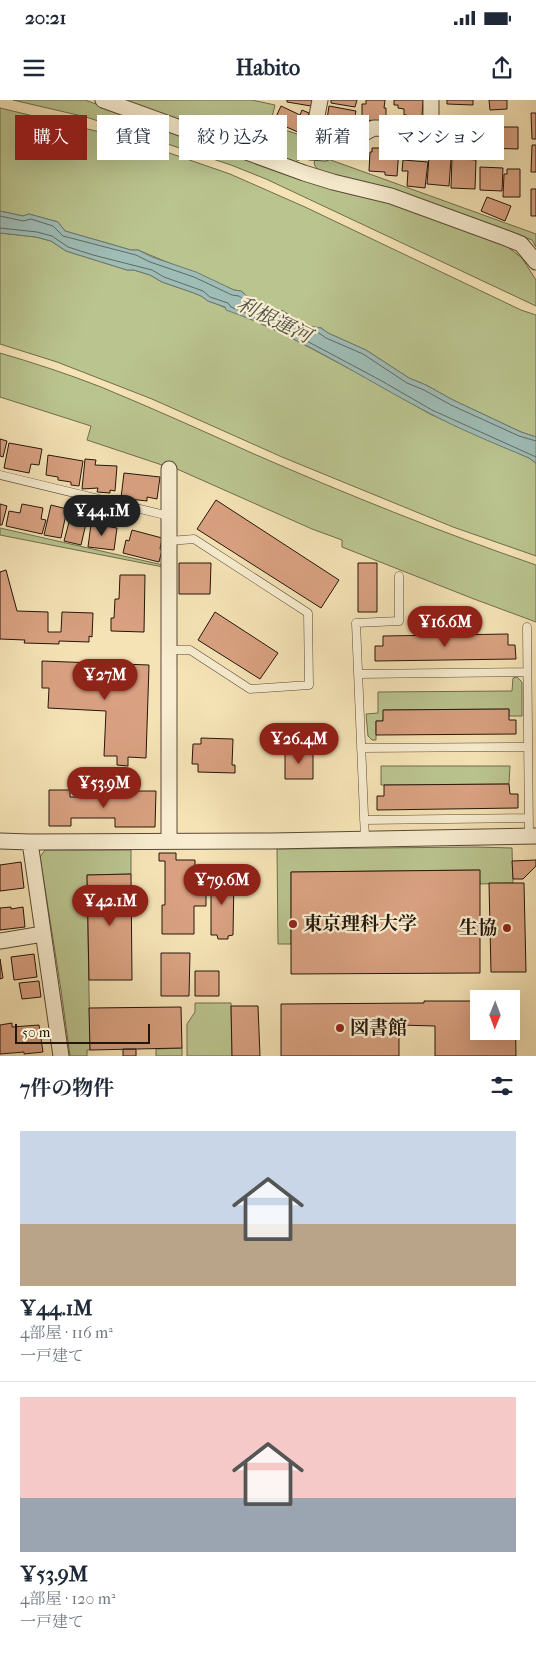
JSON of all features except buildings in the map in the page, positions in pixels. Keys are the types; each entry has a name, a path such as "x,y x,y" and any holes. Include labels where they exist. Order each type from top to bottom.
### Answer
{"street":[{"path":"103,100 304,173 332,182 391,196 506,238 521,244 536,262"},
{"path":"317,115 320,100"},
{"path":"369,130 374,128 431,129 431,100"},
{"path":"304,173 308,160"},
{"path":"169,469 169,841"},
{"path":"0,841 169,841 532,836"},
{"path":"30,842 61,1056"},
{"path":"0,940 43,934"}],"lane":[{"path":"0,475 169,516"},
{"path":"169,540 194,539 308,613 309,685 250,689 190,650 169,650"},
{"path":"364,839 356,623 399,621 399,576"},
{"path":"527,627 529,818 532,836"},
{"path":"358,674 528,672"},
{"path":"361,748 528,747"},
{"path":"364,820 529,818"}],"green space":[{"path":"13,100 85,100 126,115 97,115 97,121 87,117 87,115 77,115"},
{"path":"124,100 252,100 275,105 272,115 179,115 179,120"},
{"path":"0,108 29,115 15,115 15,160 87,160 87,129 97,131 97,160 169,160 169,153 179,156 179,160 190,160 230,174 305,207 521,310 536,315 536,437 521,432 409,378 366,350 321,328 307,326 283,311 256,304 241,291 234,290 138,250 131,250 65,231 58,222 29,214 23,216 0,211"},
{"path":"169,131 179,135 179,148 169,144"},
{"path":"287,131 297,134 297,160 299,160 295,162 287,159"},
{"path":"216,160 256,160 383,200 505,245 522,258 536,280 536,306 266,179"},
{"path":"316,160 331,160 536,234 536,247 532,240 390,188 320,172 314,162"},
{"path":"0,233 36,237 51,241 66,251 127,270 150,275 162,282 194,293 286,335 430,414 529,458 536,463 536,556 453,527 282,457 152,399 57,362 0,344"},
{"path":"0,353 101,387 358,498 536,565 536,622 342,547 342,540 312,529 177,469 162,477 162,465 87,440 91,426 0,397"},
{"path":"0,528 163,565 163,567 0,535"},
{"path":"517,677 522,682 522,716 509,716 509,709 384,710 383,721 376,721 376,740 372,740 368,736 366,714 378,713 378,692 512,691 513,678"},
{"path":"381,766 510,766 509,784 381,785"},
{"path":"512,848 513,883 480,884 479,870 291,872 291,944 278,944 277,849"},
{"path":"45,850 131,850 131,874 87,875 90,1050 87,1050 87,1056 70,1056 40,857"},
{"path":"195,1003 231,1003 232,1056 187,1056 187,1024 195,1012"},
{"path":"182,1048 182,1056 156,1056 156,1049"}],"water":[{"name":"利根運河","path":"0,211 23,216 29,214 58,222 65,231 131,250 138,250 152,257 196,272 234,290 241,291 256,304 283,311 307,326 321,328 366,350 409,378 521,432 536,437 536,463 529,458 441,419 304,344 253,320 226,310 225,307 208,301 201,296 162,282 150,275 127,270 66,251 51,241 36,237 0,233"}],"place":[{"name":"東京理科大学","path":"293,924"},
{"name":"生協","path":"507,928"},
{"name":"図書館","path":"340,1028"}]}
